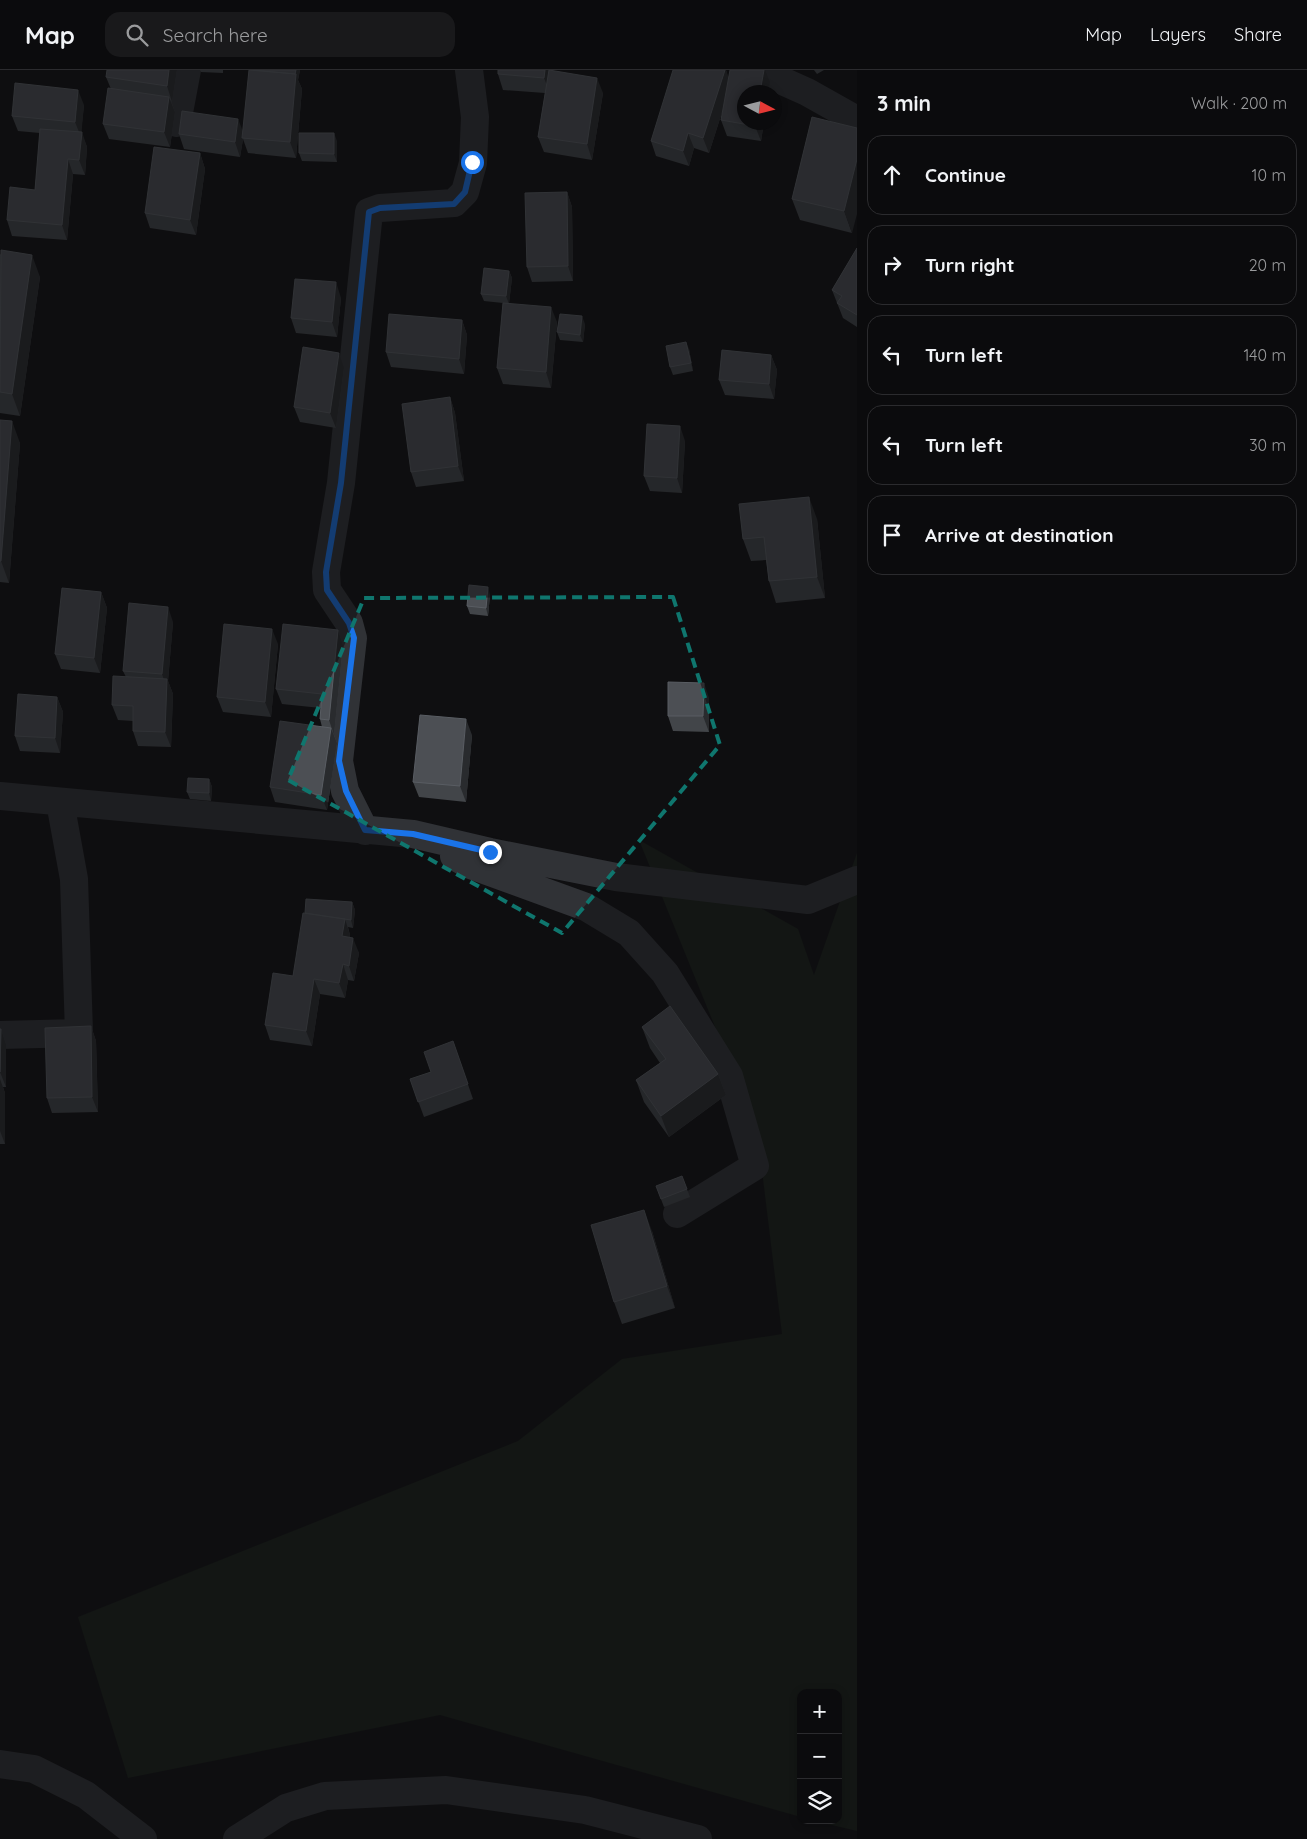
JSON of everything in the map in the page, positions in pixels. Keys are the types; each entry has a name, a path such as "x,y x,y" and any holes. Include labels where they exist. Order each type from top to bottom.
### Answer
{"street":[{"path":"177,123 187,70"},
{"path":"365,830 346,791 339,761 354,638 349,623 327,590 326,572 341,483 369,212 380,208 454,204 465,192 472,162 474,117 468,70"},
{"path":"758,70 807,92 857,120"},
{"path":"0,796 413,834 490,852 616,876 808,900 857,880"},
{"path":"0,1035 79,1033 74,879 60,802"},
{"path":"413,834 468,864 586,907 629,933 665,973 729,1076 755,1166 677,1214"},
{"path":"0,1764 34,1768 86,1795 143,1839"},
{"path":"237,1839 286,1808 326,1796 446,1790 585,1810 698,1839"}],"highlighted area":[{"path":"673,597 720,745 562,933 288,780 364,598"}],"shaded area":[{"path":"639,840 798,929 814,975 857,853 857,1831 828,1824 842,1824 842,1689 797,1689 797,1816 440,1715 128,1778 78,1617 518,1441 622,1359 782,1334 757,1130"}],"building":[{"path":"107,70 169,70 167,86 106,77"},
{"path":"249,70 296,74 290,142 242,138"},
{"path":"253,70 296,70 295,74"},
{"path":"498,70 545,70 544,78 498,74"},
{"path":"549,70 597,78 587,144 538,137"},
{"path":"673,70 725,70 703,138 688,133 683,151 651,141"},
{"path":"730,70 764,70 761,85 737,85 737,123 721,120"},
{"path":"15,83 78,90 75,122 12,116"},
{"path":"108,88 169,97 164,132 103,124"},
{"path":"182,111 238,119 235,142 179,134"},
{"path":"812,117 857,128 857,159 844,211 792,199"},
{"path":"40,129 82,132 79,160 68,159 62,225 7,220 10,187 35,190"},
{"path":"299,133 334,133 334,154 299,153"},
{"path":"154,147 200,153 190,220 145,213"},
{"path":"567,192 568,266 527,267 525,193"},
{"path":"857,248 857,315 837,303 842,296 832,290"},
{"path":"1,250 32,255 12,394 0,392"},
{"path":"484,268 509,271 506,296 481,294"},
{"path":"295,279 336,282 332,322 291,318"},
{"path":"503,303 551,307 546,372 497,368"},
{"path":"389,314 462,320 459,359 386,352"},
{"path":"560,314 582,316 580,335 557,332"},
{"path":"686,342 691,363 670,367 666,346"},
{"path":"303,347 339,353 330,413 294,407"},
{"path":"722,350 771,355 769,384 719,380"},
{"path":"450,397 458,466 411,472 402,404"},
{"path":"0,420 12,421 1,561 0,561"},
{"path":"647,424 680,426 677,478 644,476"},
{"path":"809,497 817,577 769,581 764,537 743,539 739,504"},
{"path":"469,585 488,587 486,608 467,606"},
{"path":"62,588 101,592 94,658 55,654"},
{"path":"129,603 168,607 162,674 123,671"},
{"path":"224,624 272,629 265,702 217,697"},
{"path":"283,624 338,630 329,720 320,719 322,694 276,689"},
{"path":"113,676 167,679 165,732 133,731 133,706 112,705"},
{"path":"668,682 704,683 703,716 668,716"},
{"path":"18,694 57,697 55,738 15,736"},
{"path":"420,715 466,719 460,786 413,782"},
{"path":"280,721 331,728 321,795 270,787"},
{"path":"188,778 209,779 209,793 187,792"},
{"path":"306,899 352,902 351,920 305,913"},
{"path":"303,913 345,919 342,936 353,938 349,966 343,964 339,983 314,979 306,1031 265,1025 273,973 293,976"},
{"path":"670,1006 718,1074 661,1116 636,1080 666,1059 642,1027"},
{"path":"91,1026 92,1097 47,1098 45,1028"},
{"path":"0,1029 1,1029 0,1072"},
{"path":"453,1041 468,1084 418,1102 410,1079 431,1072 424,1052"},
{"path":"682,1176 687,1189 661,1199 656,1186"},
{"path":"644,1210 667,1286 614,1302 591,1225"}],"route":[{"path":"472,162 465,192 454,204 380,208 369,212 341,483 326,572 327,590 349,623 354,638 339,761 346,791 365,830 413,834 490,852"}]}
